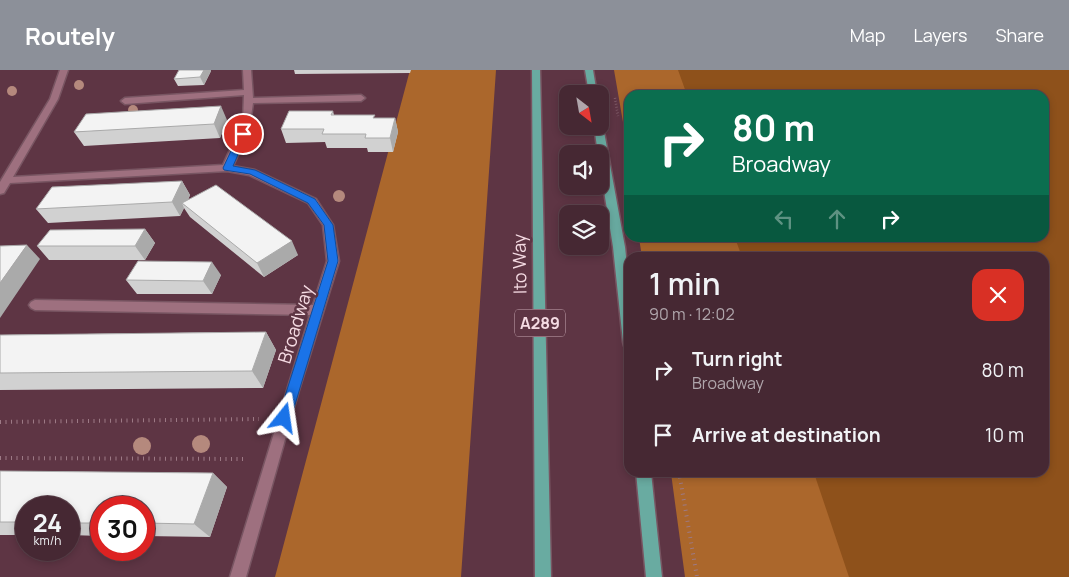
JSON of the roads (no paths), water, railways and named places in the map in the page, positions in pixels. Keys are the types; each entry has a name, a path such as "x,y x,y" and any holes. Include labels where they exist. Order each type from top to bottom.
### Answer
{"main road":[{"name":"Ito Way","path":"536,70 543,577"},
{"path":"589,70 592,85"},
{"path":"600,135 619,247 624,294"},
{"path":"644,477 654,577"}],"street":[{"path":"0,192 54,99 64,70"},
{"path":"227,168 243,134 248,117 247,70"},
{"path":"125,101 248,96 361,98"},
{"name":"Broadway","path":"8,180 227,168 252,172 312,201 328,225 333,261 284,418 238,577"},
{"path":"35,305 318,310"}]}
